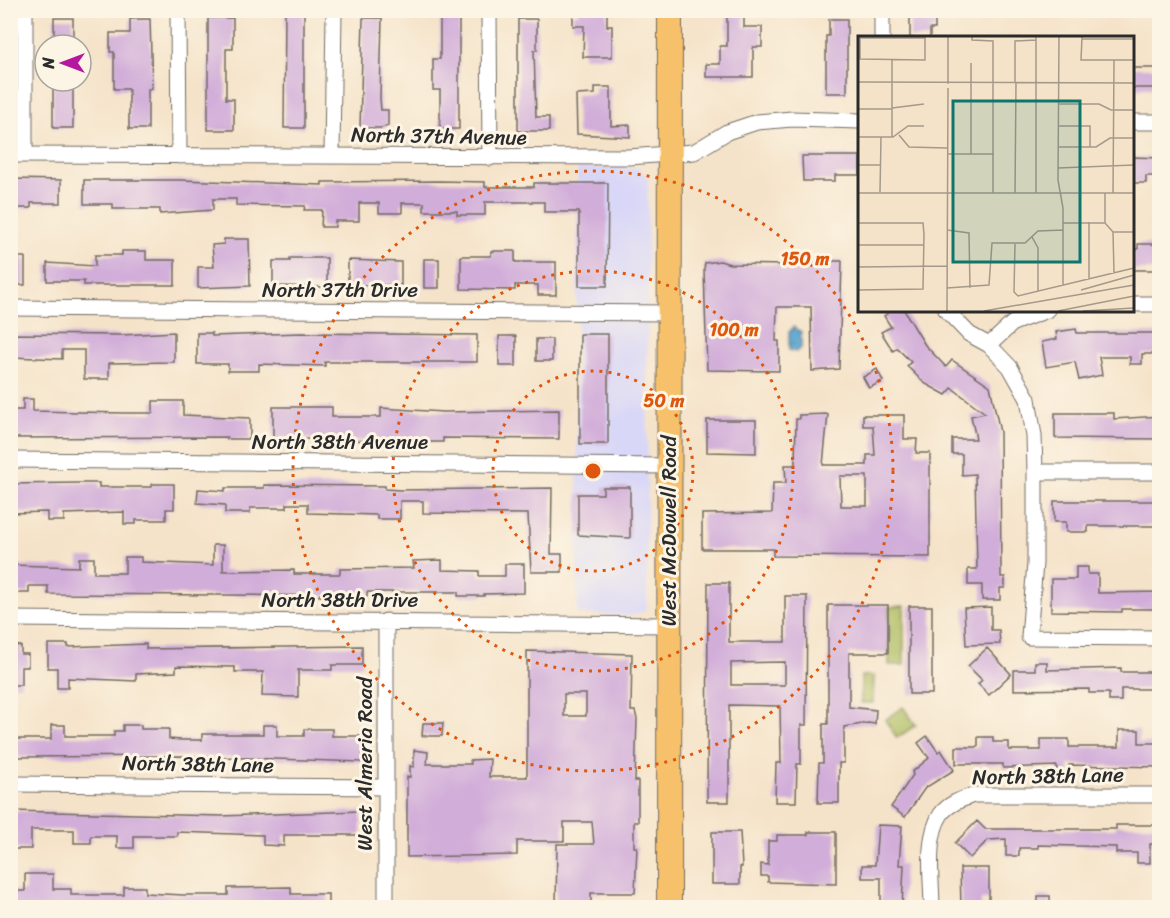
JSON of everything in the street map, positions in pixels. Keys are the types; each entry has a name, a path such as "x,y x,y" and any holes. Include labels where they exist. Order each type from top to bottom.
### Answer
{"main road":[{"name":"West McDowell Road","path":"669,908 670,10"}],"street":[{"path":"18,155 25,10"},
{"path":"178,10 179,156"},
{"path":"332,155 334,10"},
{"path":"489,10 490,158"},
{"path":"882,10 882,36"},
{"name":"North 37th Avenue","path":"18,155 332,155 490,158 670,155 694,152 727,132 757,122 792,119 858,121"},
{"path":"1134,122 1160,122"},
{"path":"1134,304 1160,304"},
{"name":"North 37th Drive","path":"10,308 670,314"},
{"path":"948,312 969,334 989,345 1010,367 1028,399 1034,436 1035,472 1035,563 1029,637 1160,638"},
{"path":"989,345 1013,323 1042,312"},
{"name":"North 38th Avenue","path":"10,460 670,466"},
{"path":"1035,472 1160,472"},
{"name":"North 38th Drive","path":"10,619 669,625"},
{"name":"West Almeria Road","path":"386,621 386,908"},
{"name":"North 38th Lane","path":"10,784 386,787"},
{"name":"North 38th Lane","path":"932,908 932,851 935,831 941,813 957,801 973,795 1160,795"}],"shaded area":[{"path":"577,168 639,168 648,177 647,603 646,610 632,616 577,614"}],"green space":[{"path":"904,606 904,665 889,665 889,607"},
{"path":"861,676 874,676 873,703 861,703"},
{"path":"903,707 916,725 897,738 885,720"}],"water":[{"path":"794,327 801,332 801,348 796,352 789,350 789,332"}],"building":[{"path":"285,10 304,10 304,128 284,128"},
{"path":"440,10 457,10 459,19 459,129 440,129 440,90 433,90 433,59 440,59"},
{"path":"578,10 607,10 607,26 612,26 612,57 583,57 584,26 573,26 573,14 578,14"},
{"path":"727,10 744,10 744,27 762,27 762,47 753,47 753,77 706,77 706,64 720,64 720,46 727,46"},
{"path":"910,10 935,10 935,29 930,29 930,36 910,36"},
{"path":"54,18 73,18 73,33 54,33"},
{"path":"208,18 233,18 233,49 226,49 226,99 234,99 234,130 208,130"},
{"path":"363,18 382,18 380,98 381,110 388,110 388,126 381,128 360,128"},
{"path":"130,19 150,19 152,89 148,89 148,129 129,129 129,89 114,89 114,52 110,52 110,33 130,33"},
{"path":"518,19 537,19 537,50 534,50 536,117 549,117 549,131 518,131"},
{"path":"829,19 847,19 847,93 826,93 826,36 829,36"},
{"path":"1134,68 1160,68 1160,88 1134,88"},
{"path":"595,87 611,87 611,126 630,125 630,137 577,134 576,95 595,94"},
{"path":"53,93 73,93 73,128 53,128"},
{"path":"802,156 858,156 858,175 835,175 835,181 803,181"},
{"path":"1134,157 1160,158 1160,176 1146,176 1146,183 1134,183"},
{"path":"10,179 61,180 61,203 31,203 31,208 10,208"},
{"path":"84,180 181,180 322,185 322,182 439,181 485,182 485,187 534,187 534,183 608,183 607,286 579,286 579,212 544,212 544,202 485,202 485,215 457,215 457,211 424,211 424,203 402,203 402,213 379,213 379,203 359,203 359,221 335,221 335,227 321,227 322,210 304,210 305,206 236,205 236,199 213,199 213,210 160,214 160,209 113,209 113,204 84,204"},
{"path":"224,239 249,239 250,286 198,288 198,267 214,267 212,245 224,244"},
{"path":"1138,244 1160,244 1160,270 1134,270 1134,249 1138,249"},
{"path":"122,251 146,251 146,260 175,260 175,285 84,285 84,281 47,281 47,263 95,266 95,255 122,255"},
{"path":"491,251 515,251 515,262 556,262 556,295 538,295 538,285 515,285 515,290 461,289 461,256 491,256"},
{"path":"10,257 25,257 25,285 10,285"},
{"path":"290,258 327,258 327,287 273,286 273,261 290,261"},
{"path":"424,259 439,259 439,288 424,288"},
{"path":"348,260 401,262 401,285 364,285 364,289 348,289"},
{"path":"720,261 730,264 791,265 791,261 842,261 839,369 812,371 811,307 777,307 776,341 779,341 779,371 707,370 704,269 705,263"},
{"path":"889,312 905,312 925,345 946,367 952,360 990,386 1000,432 1001,577 1005,577 1005,588 1000,588 1000,600 982,600 982,585 968,585 968,569 977,569 975,474 962,475 962,454 952,454 952,439 976,439 971,416 985,413 952,388 946,395 924,383 907,366 911,362 897,348 893,351 881,332 891,327 884,316"},
{"path":"1076,329 1077,333 1160,333 1160,354 1142,354 1142,364 1130,364 1130,357 1099,357 1102,375 1079,380 1075,362 1046,367 1042,342 1057,339 1056,332"},
{"path":"174,332 174,362 109,363 109,379 84,379 84,350 62,350 62,359 10,357 10,334 122,335"},
{"path":"197,333 212,333 212,336 302,333 477,335 477,362 325,362 325,366 259,364 259,371 228,371 228,364 197,364"},
{"path":"580,334 608,334 608,444 580,444"},
{"path":"499,336 516,336 516,366 499,366"},
{"path":"536,339 552,339 552,361 536,361"},
{"path":"877,369 883,381 869,388 863,377"},
{"path":"23,399 33,399 33,411 124,413 153,413 153,401 183,401 183,415 250,418 250,439 227,439 227,437 10,438 10,410 23,410"},
{"path":"273,407 332,407 332,417 381,417 381,408 443,412 559,410 559,439 443,438 443,442 416,442 273,438"},
{"path":"1055,413 1114,413 1114,419 1160,416 1160,439 1055,438"},
{"path":"828,414 823,465 867,465 867,455 875,455 873,426 863,426 863,415 904,415 904,439 917,439 916,453 930,453 930,557 773,556 773,549 702,549 702,514 772,513 773,483 786,483 785,465 795,465 796,419 799,419 799,415","holes":["840,476 867,476 867,506 841,506"]},
{"path":"707,420 756,420 756,453 707,452"},
{"path":"99,483 99,487 152,487 152,484 174,484 174,509 166,509 166,520 136,520 136,524 124,524 124,512 64,514 64,521 47,521 47,512 10,513 10,484"},
{"path":"264,485 385,486 385,489 400,490 552,488 551,554 562,554 562,572 531,572 528,514 423,513 423,501 400,501 400,519 377,519 377,515 308,513 308,504 287,504 287,508 250,508 250,513 225,513 225,505 197,503 198,489 225,491 225,488 264,488"},
{"path":"603,487 630,487 630,538 578,535 578,494 603,494"},
{"path":"1054,501 1160,501 1160,526 1088,526 1088,532 1066,532 1066,522 1054,522"},
{"path":"213,545 223,545 223,571 294,570 294,574 340,574 340,569 414,568 413,561 442,560 442,570 479,571 479,576 505,576 505,564 524,564 524,593 484,594 484,596 458,596 458,592 367,592 367,596 48,594 48,586 29,586 29,593 10,593 10,565 79,567 79,558 94,558 94,573 125,573 125,557 141,557 141,562 213,565"},
{"path":"1076,567 1088,567 1088,574 1098,574 1098,593 1160,592 1160,609 1122,609 1122,612 1051,611 1051,579 1076,579"},
{"path":"708,583 729,583 729,642 785,642 785,596 807,596 806,725 801,725 801,764 797,764 796,802 775,802 776,763 781,763 780,706 729,705 729,802 707,802","holes":["785,662 785,685 731,685 731,663"]},
{"path":"828,605 888,605 888,653 849,653 849,707 876,710 875,724 844,727 844,763 839,763 839,803 818,803 819,763 823,763 823,724 828,724"},
{"path":"909,606 932,606 932,694 909,694"},
{"path":"991,607 991,630 999,630 1000,644 966,645 964,608"},
{"path":"48,644 68,644 68,647 146,644 146,649 362,646 362,665 332,665 332,670 298,670 298,697 262,696 263,672 235,672 235,667 176,666 176,672 136,674 136,681 68,678 68,688 57,688 57,668 48,668"},
{"path":"10,645 21,646 21,654 28,654 28,667 21,667 21,685 10,685"},
{"path":"987,648 1011,674 989,695 978,684 982,680 968,666"},
{"path":"527,651 632,654 631,711 635,711 637,719 635,781 638,781 638,822 634,822 634,847 637,847 635,893 591,893 591,907 556,907 557,844 594,844 592,822 564,822 564,841 517,841 517,855 407,857 407,777 410,777 410,766 414,767 414,750 428,752 427,764 471,764 470,760 490,759 489,777 527,777","holes":["564,694 586,694 586,716 564,716"]},
{"path":"1035,662 1047,662 1047,670 1121,668 1121,672 1156,672 1156,689 1121,689 1121,701 1109,701 1109,693 1089,693 1089,689 1014,690 1014,670 1035,670"},
{"path":"423,723 443,723 442,736 422,736"},
{"path":"51,725 65,725 65,736 114,736 114,731 123,731 123,725 141,725 141,729 169,729 169,739 181,740 202,740 202,734 263,734 263,725 277,725 277,736 304,736 304,729 332,729 332,736 362,736 362,762 189,756 10,757 10,739 51,739"},
{"path":"1119,730 1139,730 1139,743 1160,743 1160,767 1069,765 1069,772 1057,772 1057,766 1003,768 1003,764 956,764 956,747 978,747 978,737 993,737 993,742 1009,742 1009,750 1041,750 1041,739 1069,739 1069,747 1119,747"},
{"path":"927,736 938,752 941,750 954,770 925,788 905,817 891,807 913,775 912,772 929,758 918,743"},
{"path":"10,811 221,816 361,811 361,835 284,835 284,846 263,845 263,835 177,832 177,836 134,836 134,848 117,848 117,836 91,836 91,843 74,843 74,830 31,830 31,849 10,849"},
{"path":"977,821 985,829 1116,829 1116,825 1160,825 1160,844 1150,844 1150,863 1137,863 1137,853 1116,853 1116,847 1038,845 1038,848 1019,848 1019,856 1006,856 1006,839 988,840 970,858 955,843"},
{"path":"878,825 902,826 899,865 904,865 902,908 881,908 881,878 862,878 862,865 875,865"},
{"path":"712,832 740,832 742,867 740,867 740,884 712,884"},
{"path":"808,832 836,832 836,884 768,882 768,876 761,876 761,864 768,865 768,841 777,841 777,835 808,835"},
{"path":"960,868 989,868 989,900 981,900 981,908 961,908"},
{"path":"25,874 53,874 53,889 71,889 71,895 124,895 124,887 145,887 145,893 228,895 228,888 291,887 291,894 328,894 328,908 10,908 10,891 25,891"},
{"path":"1038,896 1050,896 1050,908 1038,908"}]}
